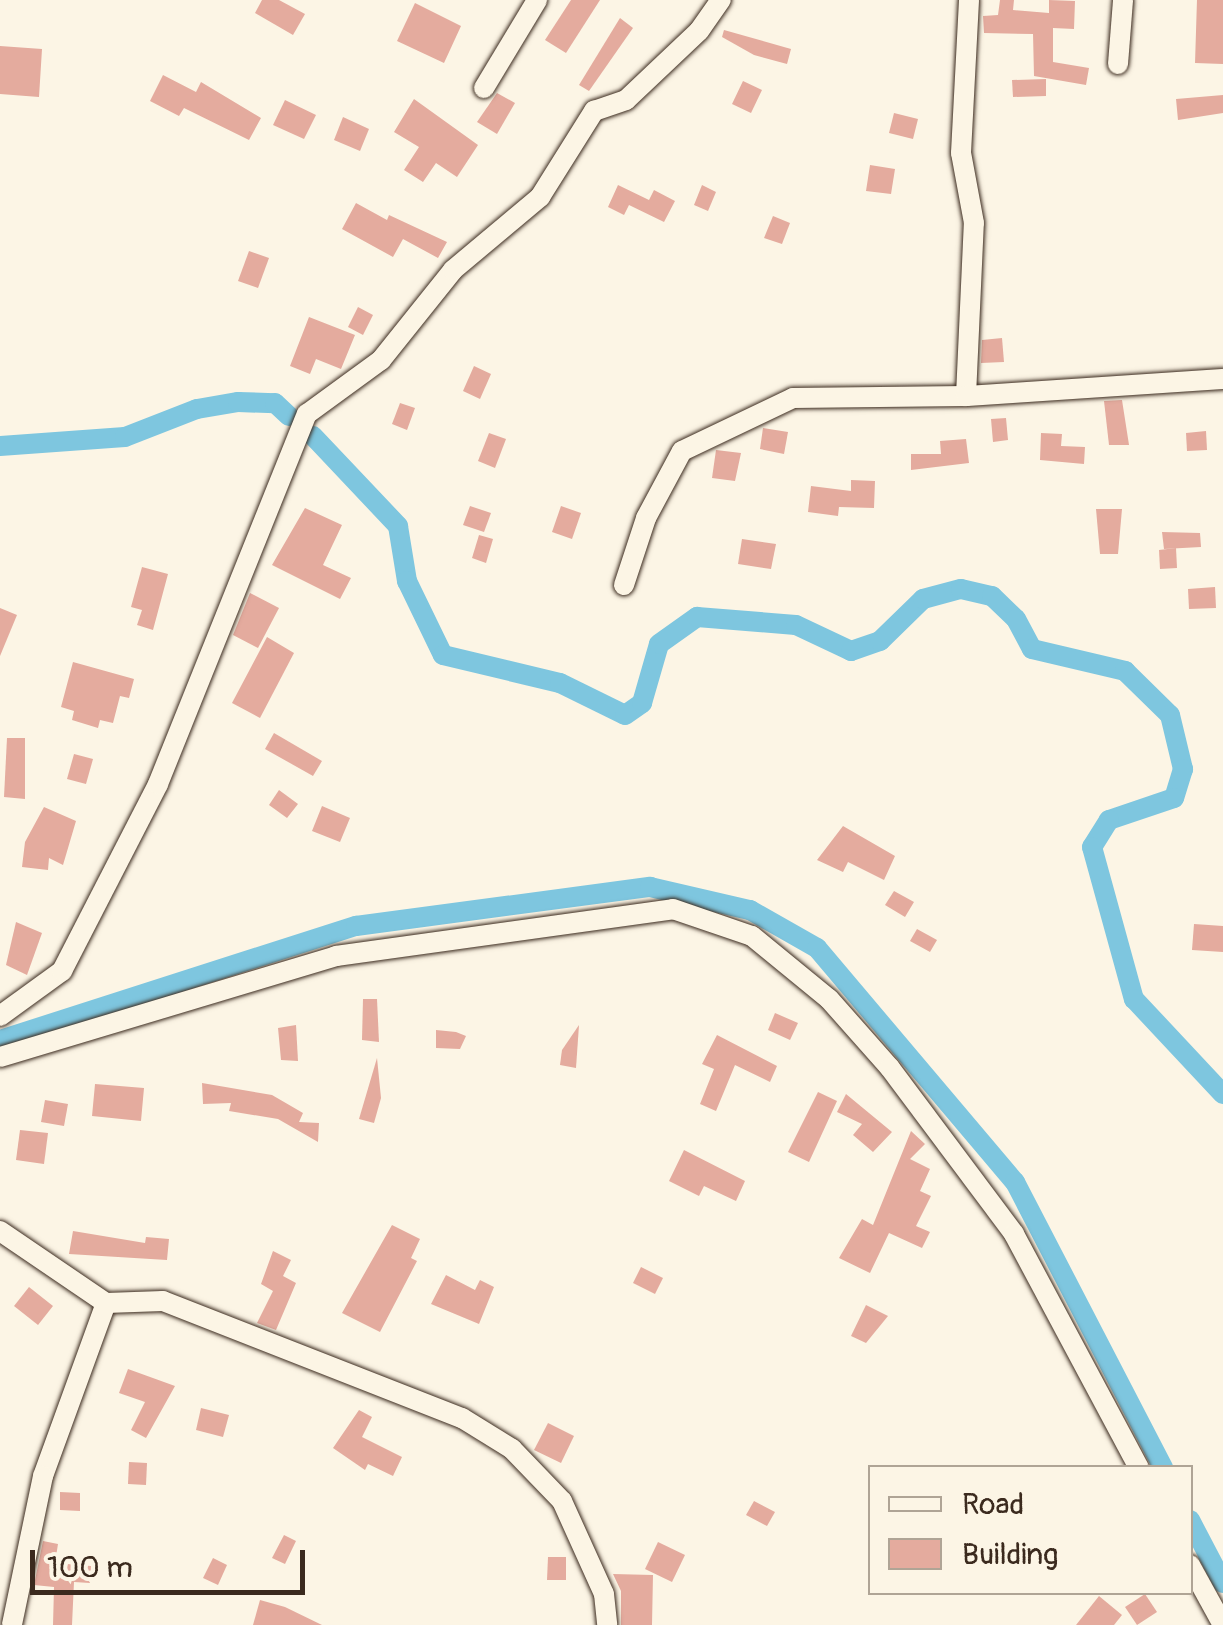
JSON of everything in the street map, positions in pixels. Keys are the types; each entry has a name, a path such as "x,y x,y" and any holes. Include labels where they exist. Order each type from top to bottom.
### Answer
{"street":[{"path":"484,88 537,0"},
{"path":"0,1016 62,972 132,835 306,414 381,360 454,270 540,197 586,120 626,100 699,31 721,0"},
{"path":"966,396 974,223 961,153 969,0"},
{"path":"1118,64 1123,0"},
{"path":"624,585 646,518 682,452 793,398 966,396 1223,379"},
{"path":"0,1057 336,956 673,909 752,936 829,999 890,1068 1014,1234 1136,1465"},
{"path":"0,1231 106,1303 163,1301 462,1418 512,1449 562,1500 604,1594 606,1625"},
{"path":"12,1625 44,1476 106,1303"},
{"path":"1193,1571 1222,1625"}],"building":[{"path":"262,0 279,0 305,14 293,35 255,13"},
{"path":"571,0 600,0 566,53 545,40"},
{"path":"1000,0 1014,0 1013,10 1049,13 1049,0 1075,1 1074,29 1053,28 1053,62 1089,68 1086,85 1034,76 1033,34 984,33 983,16 998,15"},
{"path":"1197,0 1223,0 1223,64 1195,63"},
{"path":"415,3 461,26 444,63 397,41"},
{"path":"620,18 633,28 589,91 579,85"},
{"path":"724,30 791,49 787,64 754,55 722,37"},
{"path":"0,46 42,49 39,97 0,94"},
{"path":"163,75 196,92 201,82 261,118 249,140 184,108 179,116 150,101"},
{"path":"1046,79 1046,96 1013,97 1012,80"},
{"path":"743,81 762,90 751,113 732,104"},
{"path":"497,93 515,103 497,134 477,122"},
{"path":"1223,95 1223,113 1178,120 1176,99"},
{"path":"414,99 478,145 457,177 436,163 423,182 404,170 419,147 394,132"},
{"path":"285,100 316,115 304,139 273,125"},
{"path":"894,113 918,119 913,139 889,133"},
{"path":"343,117 369,129 360,151 334,140"},
{"path":"870,165 895,169 891,194 866,191"},
{"path":"618,185 649,200 654,190 675,201 664,222 629,205 624,215 608,207"},
{"path":"702,185 716,192 708,211 694,205"},
{"path":"356,203 387,220 389,215 447,242 438,258 403,239 393,257 342,229"},
{"path":"773,216 790,223 782,244 764,238"},
{"path":"249,251 269,258 258,288 238,281"},
{"path":"358,307 373,315 363,335 348,327"},
{"path":"309,317 355,335 341,369 316,359 310,374 290,366"},
{"path":"1002,338 1004,362 981,363 982,340"},
{"path":"474,366 491,374 480,399 463,391"},
{"path":"1122,400 1129,445 1109,445 1104,401"},
{"path":"400,403 415,408 407,430 392,424"},
{"path":"1006,418 1008,440 993,442 991,419"},
{"path":"763,428 788,432 784,454 760,449"},
{"path":"1206,431 1207,450 1187,451 1186,433"},
{"path":"489,433 506,439 495,468 478,461"},
{"path":"1041,433 1062,434 1061,446 1085,447 1084,464 1040,460"},
{"path":"966,439 969,463 911,470 911,454 941,454 940,441"},
{"path":"716,450 741,453 735,481 712,478"},
{"path":"851,480 875,481 874,508 839,507 838,516 808,512 811,486 851,491"},
{"path":"470,506 491,513 484,532 463,525"},
{"path":"561,506 581,513 572,539 552,532"},
{"path":"305,508 342,525 323,565 351,578 340,599 272,565"},
{"path":"1096,509 1122,509 1118,554 1100,554"},
{"path":"1162,532 1200,533 1201,547 1164,549"},
{"path":"479,535 493,539 486,563 472,558"},
{"path":"742,539 776,544 771,569 738,564"},
{"path":"1176,548 1177,568 1160,569 1159,550"},
{"path":"142,567 168,574 153,630 137,625 142,610 131,607"},
{"path":"1215,587 1216,608 1189,609 1188,589"},
{"path":"250,593 279,608 258,648 233,635"},
{"path":"0,608 17,615 0,656"},
{"path":"267,637 294,653 260,718 232,703"},
{"path":"73,662 134,679 129,698 120,696 113,723 100,720 98,728 72,720 74,711 61,707"},
{"path":"274,733 322,761 313,776 265,749"},
{"path":"7,738 25,738 25,799 4,797"},
{"path":"74,754 93,759 86,784 67,779"},
{"path":"279,790 298,804 287,818 269,805"},
{"path":"322,806 350,818 340,842 312,831"},
{"path":"44,807 76,821 63,865 49,858 48,870 22,867 25,842"},
{"path":"843,826 895,856 884,880 848,862 843,872 817,860"},
{"path":"894,891 914,902 905,917 885,905"},
{"path":"16,922 42,933 27,975 6,965"},
{"path":"1194,924 1223,926 1223,952 1192,950"},
{"path":"917,929 937,940 930,952 910,941"},
{"path":"363,999 377,999 379,1042 362,1040"},
{"path":"775,1013 798,1023 790,1040 768,1030"},
{"path":"296,1025 298,1061 281,1060 278,1028"},
{"path":"579,1025 576,1068 560,1065 562,1050"},
{"path":"436,1030 466,1036 460,1049 436,1048"},
{"path":"717,1035 777,1066 770,1082 735,1065 716,1111 700,1104 714,1069 702,1064"},
{"path":"377,1058 381,1098 374,1123 359,1119"},
{"path":"202,1083 272,1095 303,1113 299,1122 319,1123 318,1142 278,1119 229,1111 231,1103 203,1104"},
{"path":"95,1084 144,1088 141,1121 92,1116"},
{"path":"818,1092 837,1101 809,1162 788,1152"},
{"path":"846,1094 892,1132 873,1152 853,1135 862,1124 837,1112"},
{"path":"45,1100 68,1104 64,1126 41,1122"},
{"path":"20,1130 48,1133 44,1164 16,1160"},
{"path":"911,1131 925,1144 910,1159 930,1169 920,1191 931,1196 916,1226 930,1232 922,1248 889,1233 870,1273 839,1258 862,1219 873,1225"},
{"path":"684,1150 745,1181 736,1201 704,1186 699,1196 669,1181"},
{"path":"392,1225 420,1239 411,1258 417,1261 380,1332 342,1313"},
{"path":"73,1231 145,1243 146,1237 169,1239 167,1260 69,1254"},
{"path":"273,1251 291,1260 283,1276 296,1283 276,1330 257,1323 273,1291 261,1284"},
{"path":"641,1267 663,1278 655,1294 633,1283"},
{"path":"446,1275 475,1290 480,1280 494,1287 479,1324 431,1304"},
{"path":"29,1287 53,1306 38,1325 14,1306"},
{"path":"866,1305 888,1316 866,1343 851,1336"},
{"path":"128,1369 175,1386 146,1438 131,1430 145,1402 119,1393"},
{"path":"201,1408 229,1415 223,1437 196,1430"},
{"path":"359,1410 372,1417 362,1437 402,1457 393,1476 368,1464 365,1470 333,1448"},
{"path":"548,1423 574,1436 561,1463 534,1450"},
{"path":"129,1462 147,1463 146,1485 128,1484"},
{"path":"60,1492 80,1493 80,1511 60,1510"},
{"path":"754,1501 775,1512 767,1526 746,1515"},
{"path":"284,1535 296,1541 285,1564 272,1558"},
{"path":"43,1541 58,1544 55,1563 91,1566 90,1583 74,1582 72,1625 53,1625 54,1587 34,1585"},
{"path":"658,1542 685,1555 672,1582 645,1569"},
{"path":"548,1557 566,1557 566,1580 547,1580"},
{"path":"213,1558 227,1565 218,1585 203,1578"},
{"path":"613,1574 653,1575 652,1625 621,1625 621,1591"},
{"path":"1146,1595 1157,1612 1137,1625 1125,1607"},
{"path":"1099,1596 1122,1615 1114,1625 1076,1625"},
{"path":"260,1600 285,1607 322,1625 253,1625"}],"waterway":[{"path":"0,446 125,437 197,409 238,402 275,403 289,416"},
{"path":"313,436 398,526 407,581 443,655 560,683 625,715 642,703 659,644 697,617 796,625 851,651 880,641 923,599 961,589 992,596 1016,619 1032,649 1125,671 1170,715 1183,769 1174,798 1109,820 1092,847 1134,999 1223,1094"},
{"path":"0,1040 356,926 650,887 750,910 817,948 1015,1182 1161,1465"},
{"path":"1193,1526 1223,1583"}]}
